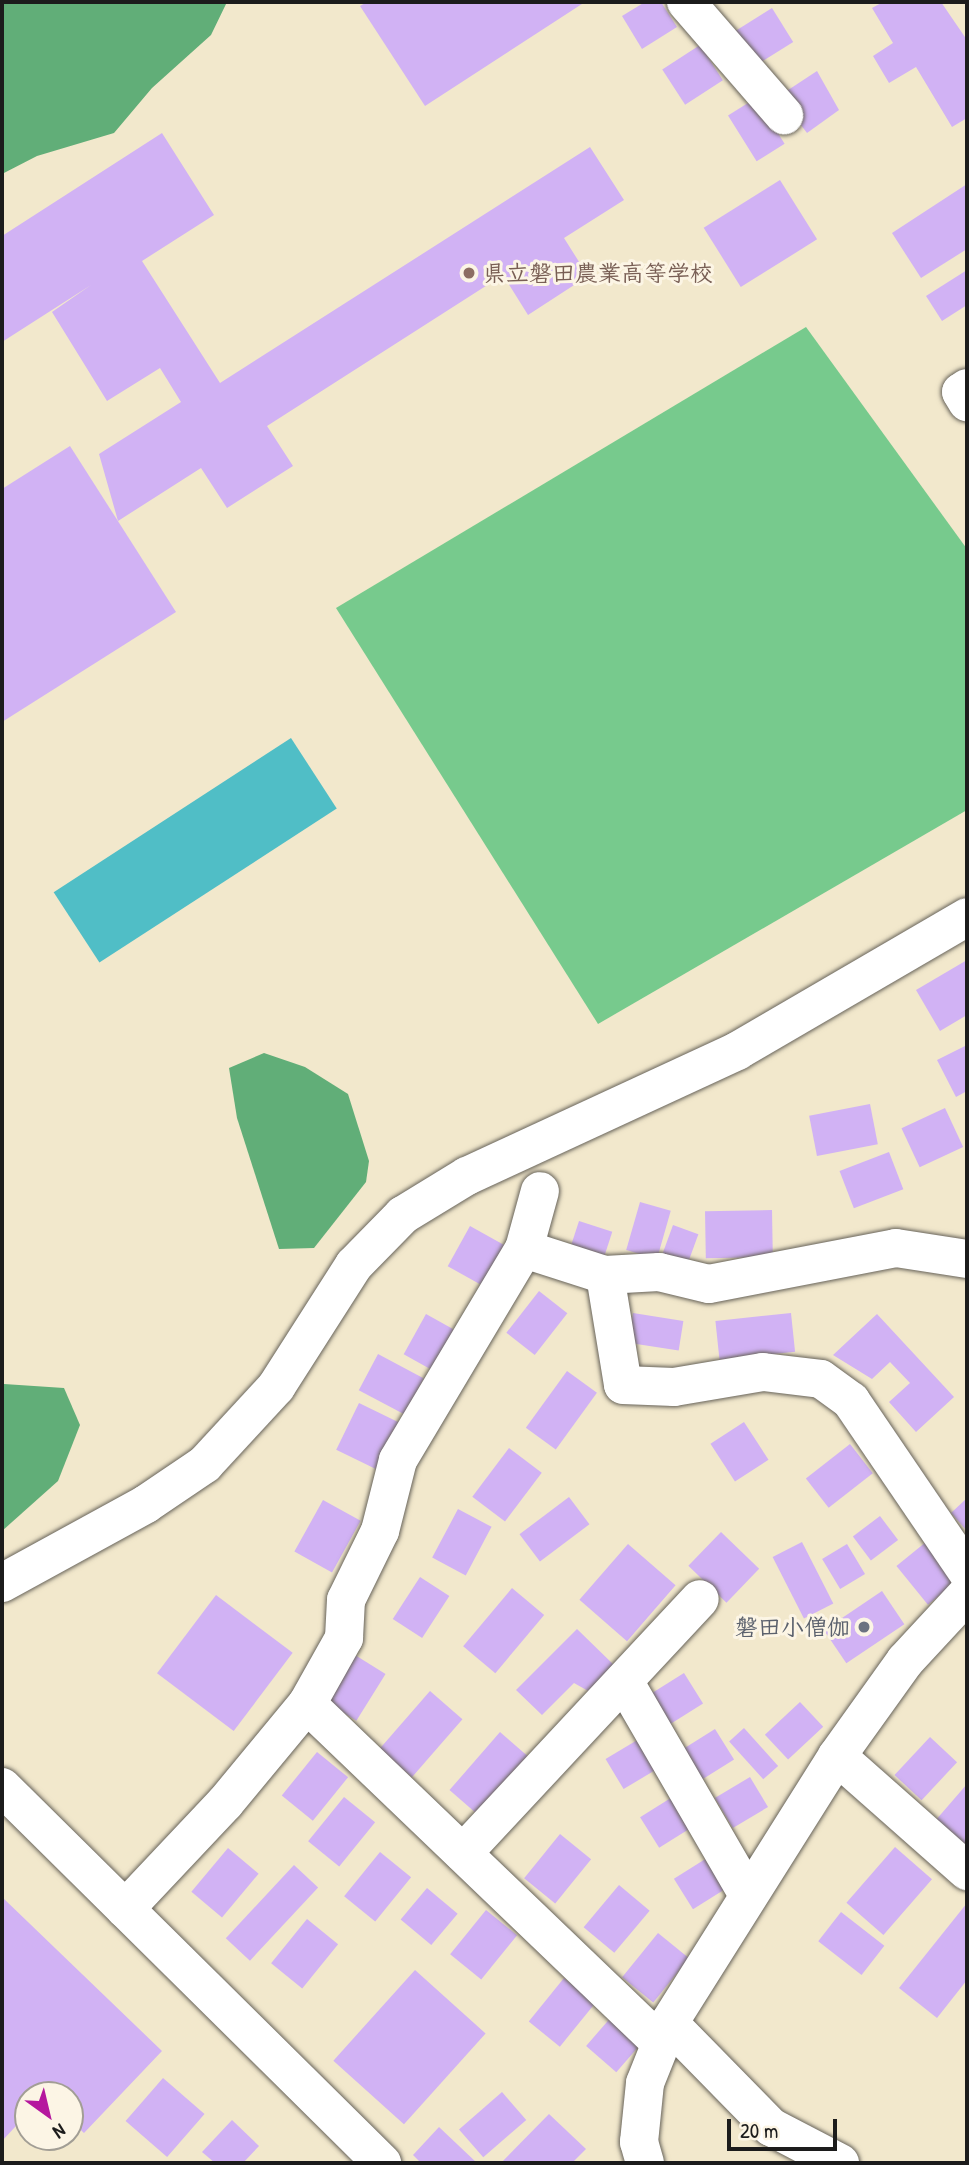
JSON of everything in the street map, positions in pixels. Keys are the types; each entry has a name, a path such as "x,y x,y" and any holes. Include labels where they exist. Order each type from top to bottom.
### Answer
{"street":[{"path":"686,2 784,115"},
{"path":"967,387 961,391 967,402"},
{"path":"2,1583 145,1504 205,1464 276,1387 354,1265 403,1215 467,1176 737,1051 967,917"},
{"path":"125,1909 225,1803 307,1704 344,1638 346,1600 380,1531 398,1460 524,1249 540,1191"},
{"path":"524,1249 605,1275 659,1272 709,1284 896,1248 967,1259"},
{"path":"605,1275 623,1385 674,1387 763,1372 821,1379 851,1401 967,1572"},
{"path":"645,2163 639,2142 645,2083 665,2033 748,1895 837,1756 905,1661 967,1594"},
{"path":"463,1853 700,1600"},
{"path":"624,1681 748,1895"},
{"path":"307,1704 463,1853 771,2127 841,2163"},
{"path":"837,1756 967,1871"},
{"path":"2,1787 382,2163"}],"green space":[{"path":"2,2 227,2 211,35 152,88 114,133 37,156 2,174"},
{"path":"806,327 967,549 967,810 598,1024 336,608"},
{"path":"264,1053 305,1067 348,1094 369,1161 366,1182 314,1248 279,1249 237,1118 229,1068"},
{"path":"4,1384 64,1388 80,1425 58,1481 2,1531"}],"water":[{"path":"291,738 337,808 99,963 54,892"}],"building":[{"path":"367,2 585,2 425,106 360,6"},
{"path":"645,2 661,2 677,27 642,49 622,16"},
{"path":"883,2 941,2 967,40 967,118 952,127 916,67 889,83 873,56 893,43 872,8"},
{"path":"772,8 793,42 754,66 733,32"},
{"path":"700,45 723,80 685,105 662,70"},
{"path":"817,71 839,110 807,133 779,96"},
{"path":"756,98 785,144 757,161 728,115"},
{"path":"162,133 214,215 142,261 220,383 590,147 624,200 564,238 588,276 528,315 503,275 267,426 293,466 227,508 201,468 118,521 99,454 181,402 160,368 107,401 52,312 91,285 2,342 2,236"},
{"path":"780,180 817,239 741,287 704,228"},
{"path":"967,184 967,249 921,278 892,233"},
{"path":"967,270 967,305 942,321 926,296"},
{"path":"70,446 176,612 2,722 2,489"},
{"path":"967,960 967,1015 940,1031 916,990"},
{"path":"967,1045 967,1091 956,1097 937,1060"},
{"path":"870,1104 878,1144 817,1156 809,1116"},
{"path":"945,1108 963,1147 920,1167 901,1128"},
{"path":"889,1152 903,1189 854,1208 840,1171"},
{"path":"640,1202 671,1211 657,1259 626,1250"},
{"path":"772,1210 773,1257 706,1258 705,1211"},
{"path":"579,1221 612,1232 603,1260 570,1250"},
{"path":"673,1225 698,1234 687,1265 662,1256"},
{"path":"470,1226 504,1245 482,1285 448,1266"},
{"path":"539,1291 567,1313 535,1355 506,1333"},
{"path":"633,1313 683,1321 679,1351 628,1343"},
{"path":"791,1313 795,1352 719,1360 715,1321"},
{"path":"426,1314 460,1333 438,1373 404,1354"},
{"path":"877,1314 954,1397 916,1432 889,1402 910,1383 890,1362 872,1379 833,1355"},
{"path":"378,1354 424,1378 405,1415 359,1390"},
{"path":"567,1371 597,1393 556,1449 526,1428"},
{"path":"359,1403 402,1424 379,1471 336,1450"},
{"path":"744,1422 769,1460 735,1482 710,1444"},
{"path":"850,1444 873,1473 829,1508 806,1478"},
{"path":"509,1448 542,1473 505,1521 472,1497"},
{"path":"569,1497 589,1524 540,1561 519,1534"},
{"path":"967,1498 967,1531 951,1513"},
{"path":"323,1500 361,1521 332,1572 294,1552"},
{"path":"458,1509 492,1527 466,1575 432,1558"},
{"path":"880,1516 898,1540 871,1560 853,1536"},
{"path":"721,1532 759,1569 726,1603 688,1566"},
{"path":"802,1542 833,1603 804,1618 773,1557"},
{"path":"926,1542 957,1581 928,1605 896,1566"},
{"path":"628,1544 676,1585 627,1641 579,1600"},
{"path":"847,1544 865,1574 840,1589 822,1559"},
{"path":"420,1577 449,1596 422,1638 393,1619"},
{"path":"512,1588 544,1615 495,1673 463,1646"},
{"name":"磐田小僧伽","path":"882,1591 904,1624 846,1663 824,1630"},
{"path":"216,1595 293,1653 234,1731 157,1673"},
{"path":"577,1629 616,1667 590,1692 574,1683 542,1715 516,1690"},
{"path":"355,1655 386,1674 356,1721 326,1702"},
{"path":"684,1673 703,1704 670,1724 651,1694"},
{"path":"430,1691 462,1719 412,1777 379,1749"},
{"path":"800,1702 823,1727 788,1760 765,1735"},
{"path":"744,1728 778,1766 763,1779 729,1741"},
{"path":"715,1729 734,1760 701,1780 682,1750"},
{"path":"500,1732 532,1760 482,1818 449,1790"},
{"path":"930,1737 957,1762 922,1800 895,1775"},
{"path":"639,1739 657,1769 624,1789 606,1759"},
{"path":"317,1752 348,1777 313,1821 282,1796"},
{"path":"750,1777 768,1807 733,1828 715,1798"},
{"path":"967,1784 967,1849 935,1821"},
{"path":"674,1796 693,1827 659,1848 640,1817"},
{"path":"344,1797 375,1822 339,1866 308,1841"},
{"path":"560,1834 591,1859 555,1903 524,1878"},
{"path":"895,1847 932,1879 883,1935 846,1903"},
{"path":"228,1848 259,1874 222,1917 191,1892"},
{"path":"380,1852 411,1877 375,1921 344,1896"},
{"path":"707,1858 726,1889 693,1909 674,1879"},
{"path":"294,1865 318,1888 250,1961 226,1938"},
{"path":"619,1885 650,1911 614,1953 584,1927"},
{"path":"427,1888 458,1914 431,1945 401,1919"},
{"path":"2,1897 162,2051 84,2133 84,2081 14,2081 14,2128 2,2141"},
{"path":"967,1903 967,1980 937,2018 899,1988"},
{"path":"486,1910 517,1935 481,1979 450,1954"},
{"path":"841,1912 884,1946 862,1975 818,1941"},
{"path":"307,1919 338,1944 302,1988 271,1963"},
{"path":"658,1933 689,1958 653,2002 622,1977"},
{"path":"415,1970 486,2034 404,2124 333,2061"},
{"path":"564,1978 595,2003 560,2047 529,2022"},
{"path":"613,2015 643,2041 616,2072 586,2046"},
{"path":"163,2078 205,2114 167,2157 126,2121"},
{"path":"502,2092 526,2120 483,2157 459,2129"},
{"path":"549,2114 586,2149 572,2163 501,2163"},
{"path":"232,2120 259,2146 243,2163 215,2163 202,2152"},
{"path":"439,2127 477,2163 421,2163 413,2155"}],"place":[{"name":"県立磐田農業高等学校","path":"469,273"},
{"name":"磐田小僧伽","path":"864,1627"}]}
